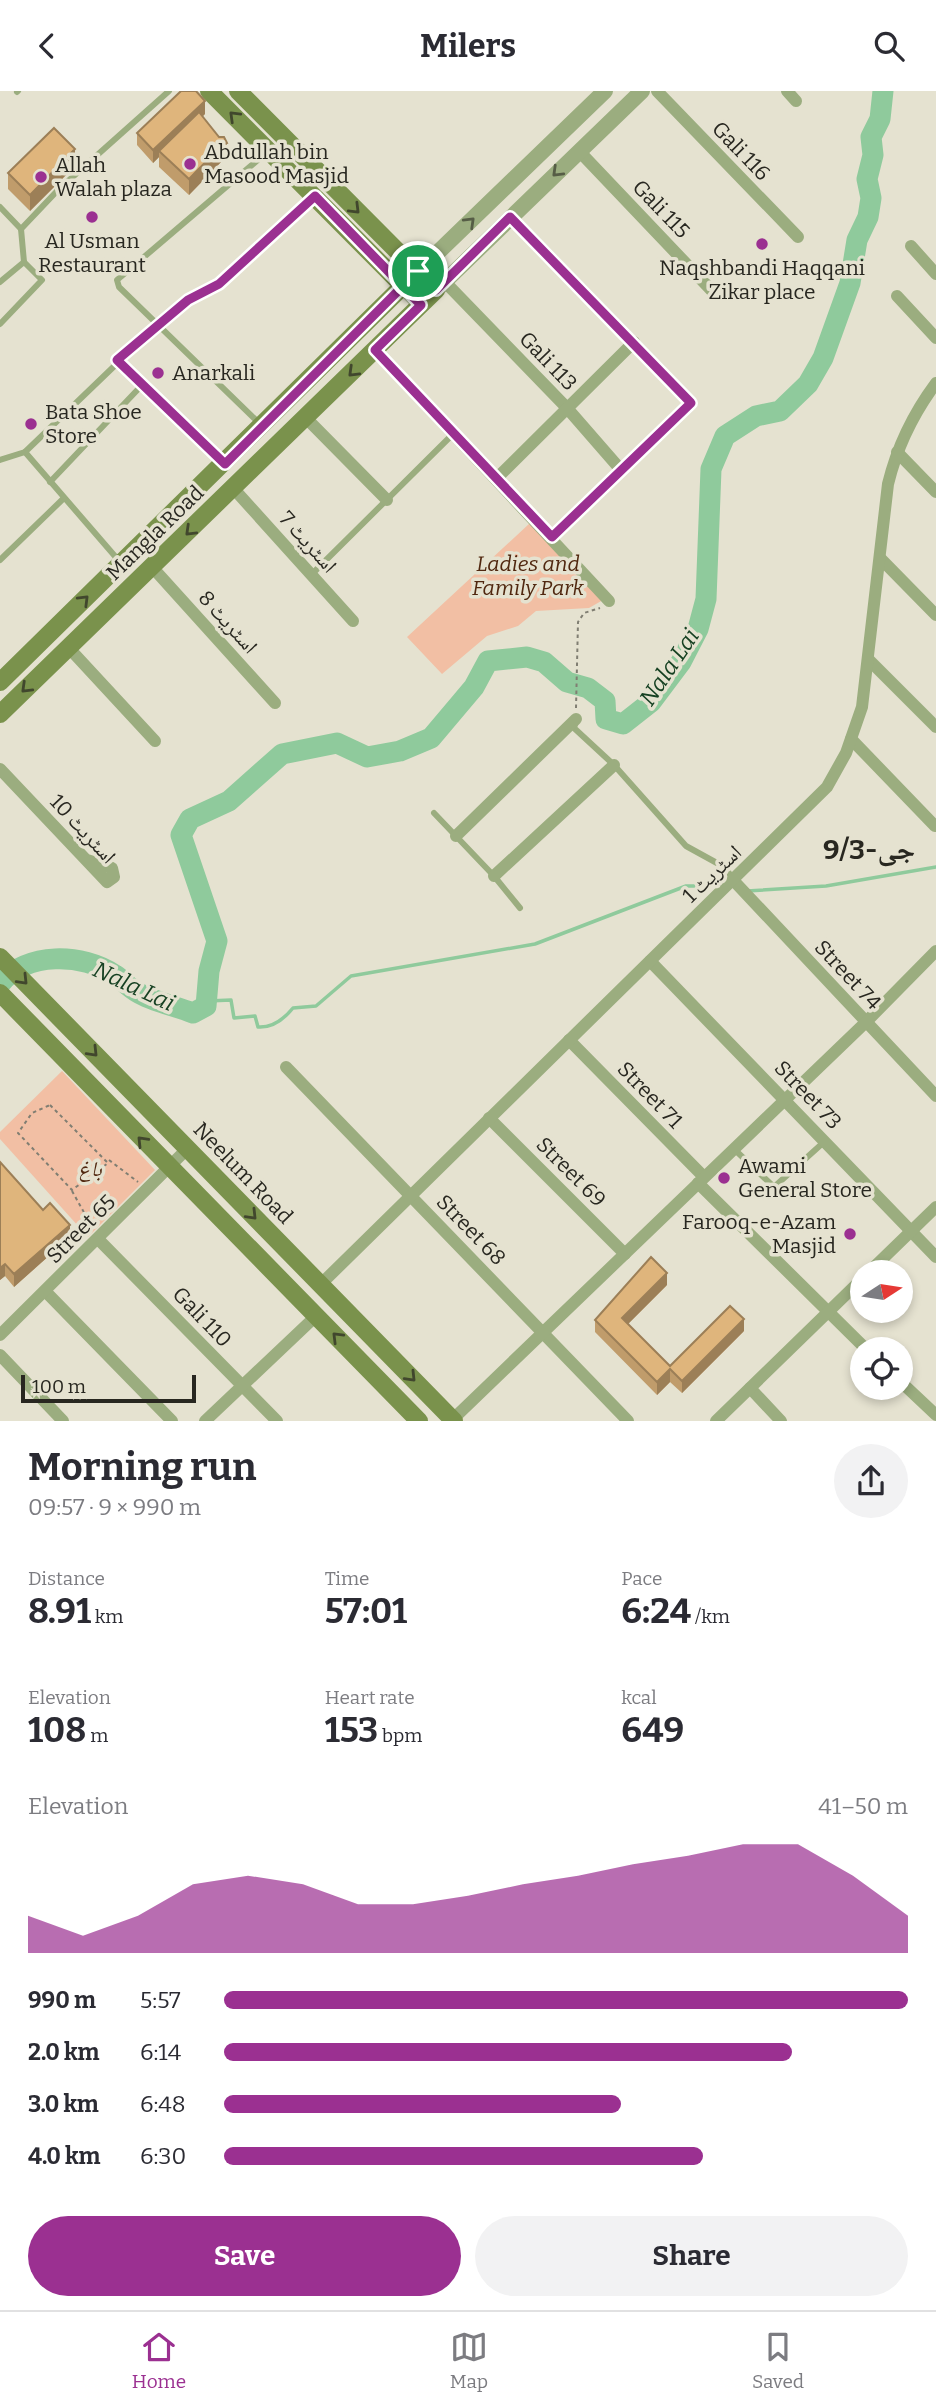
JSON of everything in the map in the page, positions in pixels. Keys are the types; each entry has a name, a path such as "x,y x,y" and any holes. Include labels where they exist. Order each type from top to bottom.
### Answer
{"main road":[{"path":"209,91 403,286"},
{"path":"238,91 418,271 441,286"},
{"name":"Mangla Road","path":"3,674 61,623 225,464 403,286"},
{"name":"Mangla Road","path":"0,714 441,286"},
{"name":"Neelum Road","path":"0,957 452,1421"},
{"path":"0,993 169,1169 419,1421"}],"street":[{"name":"Mangla Road","path":"403,286 605,91"},
{"name":"Gali 116","path":"657,91 798,237"},
{"name":"Mangla Road","path":"441,286 637,93"},
{"name":"Gali 115","path":"579,151 715,294"},
{"path":"510,217 690,398 688,405 552,537"},
{"path":"911,246 936,274"},
{"path":"403,286 421,305"},
{"name":"Gali 113","path":"441,286 567,408 621,470"},
{"path":"897,296 936,338"},
{"path":"496,479 634,342"},
{"path":"375,350 609,601"},
{"name":"اسٹریٹ 1","path":"320,1285 827,787 862,707 888,484 897,452 918,407 936,383"},
{"path":"306,418 387,501"},
{"path":"897,452 936,492"},
{"name":"اسٹریٹ 7","path":"228,494 312,574 353,621"},
{"path":"880,558 936,615"},
{"name":"اسٹریٹ 8","path":"153,568 275,703"},
{"path":"72,643 155,741"},
{"path":"869,660 936,727"},
{"path":"456,836 576,719"},
{"path":"850,739 935,826"},
{"path":"494,876 614,765"},
{"name":"اسٹریٹ 10","path":"0,769 107,882 114,877 112,868 87,860"},
{"name":"Street 74","path":"733,880 936,1096"},
{"path":"452,1421 866,1023 936,951"},
{"name":"Street 73","path":"650,961 936,1257"},
{"name":"Street 71","path":"569,1040 853,1337"},
{"name":"Street 68","path":"286,1067 628,1421"},
{"name":"Street 69","path":"489,1118 625,1254"},
{"name":"Street 65","path":"0,1335 187,1149"},
{"path":"882,1260 936,1207"},
{"name":"Gali 110","path":"98,1239 277,1421"},
{"path":"46,1291 172,1421"},
{"path":"716,1421 850,1291"},
{"path":"205,1421 316,1316"},
{"path":"0,1355 63,1421"},
{"path":"750,1388 781,1421"},
{"path":"913,1394 936,1415"}],"lane":[{"path":"22,229 58,190 169,91"},
{"path":"262,426 156,325 119,287 117,280 270,150"},
{"path":"0,460 25,452 156,325 188,300 219,284 315,196"},
{"path":"0,207 22,229 24,262 41,276 41,284 0,324"},
{"path":"0,282 24,262"},
{"path":"117,360 225,464"},
{"path":"50,482 143,384"},
{"path":"312,574 454,433"},
{"path":"25,452 121,563"},
{"path":"206,482 228,494"},
{"path":"0,560 64,498"},
{"path":"61,623 72,643"},
{"path":"576,719 574,728 614,765 686,846 726,868 733,880"},
{"path":"434,813 494,876 520,908"},
{"path":"734,1149 774,1187 825,1141"}],"path":[{"path":"576,719 578,622 584,613 596,611 609,601"},
{"path":"98,1239 72,1190 18,1133 32,1113 50,1105 106,1159 147,1188"},
{"path":"72,1190 108,1163 106,1159"}],"green space":[{"name":"Ladies and Family Park","path":"530,523 603,600 589,608 536,611 518,626 487,636 442,674 407,637"},
{"name":"باغ","path":"62,1071 155,1170 88,1237 0,1139 0,1132"}],"building":[{"path":"181,91 196,91 205,101 153,150 137,133"},
{"path":"199,112 227,143 189,179 159,151"},
{"path":"54,128 75,149 30,195 8,173"},
{"path":"0,1162 43,1210 50,1203 70,1225 14,1274 5,1264 0,1268"},
{"path":"651,1257 667,1273 622,1318 670,1366 730,1306 744,1319 682,1381 670,1369 657,1382 595,1320"}],"waterway":[{"name":"Nala Lai","path":"0,984 11,973 25,966 40,961 71,959 102,968 143,995 193,1013 206,1006 209,971 217,941 181,835 190,819 229,801 282,754 337,743 367,757 400,751 431,738 474,687 488,661 527,657 544,662 567,682 588,688 605,701 606,719 623,724 651,702 681,662 698,629 706,599 711,469 725,436 756,416 780,411 808,384 823,358 850,283 857,240 868,217 871,198 867,179 873,155 871,137 880,119 883,91"},
{"path":"747,891 826,886 936,867"},
{"path":"208,1001 231,1000 234,1018 255,1016 258,1027 268,1026 282,1019 293,1008 316,1006 351,976 535,944 686,886 702,886"}],"place":[{"name":"Abdullah bin Masood Masjid","path":"190,164"},
{"name":"Allah Walah plaza","path":"41,177"},
{"name":"Al Usman Restaurant","path":"92,217"},
{"name":"Naqshbandi Haqqani Zikar place","path":"762,244"},
{"name":"Anarkali","path":"158,373"},
{"name":"Bata Shoe Store","path":"31,424"},
{"name":"Awami General Store","path":"724,1178"},
{"name":"Farooq-e-Azam Masjid","path":"850,1234"}],"district":[{"name":"جی-9/3","path":"869,849"}],"route":[{"path":"418,271 403,286 225,464 117,360 188,300 219,284 315,196 403,286 421,305 375,350 552,537 691,403 690,398 510,217 436,290 418,271"}]}
